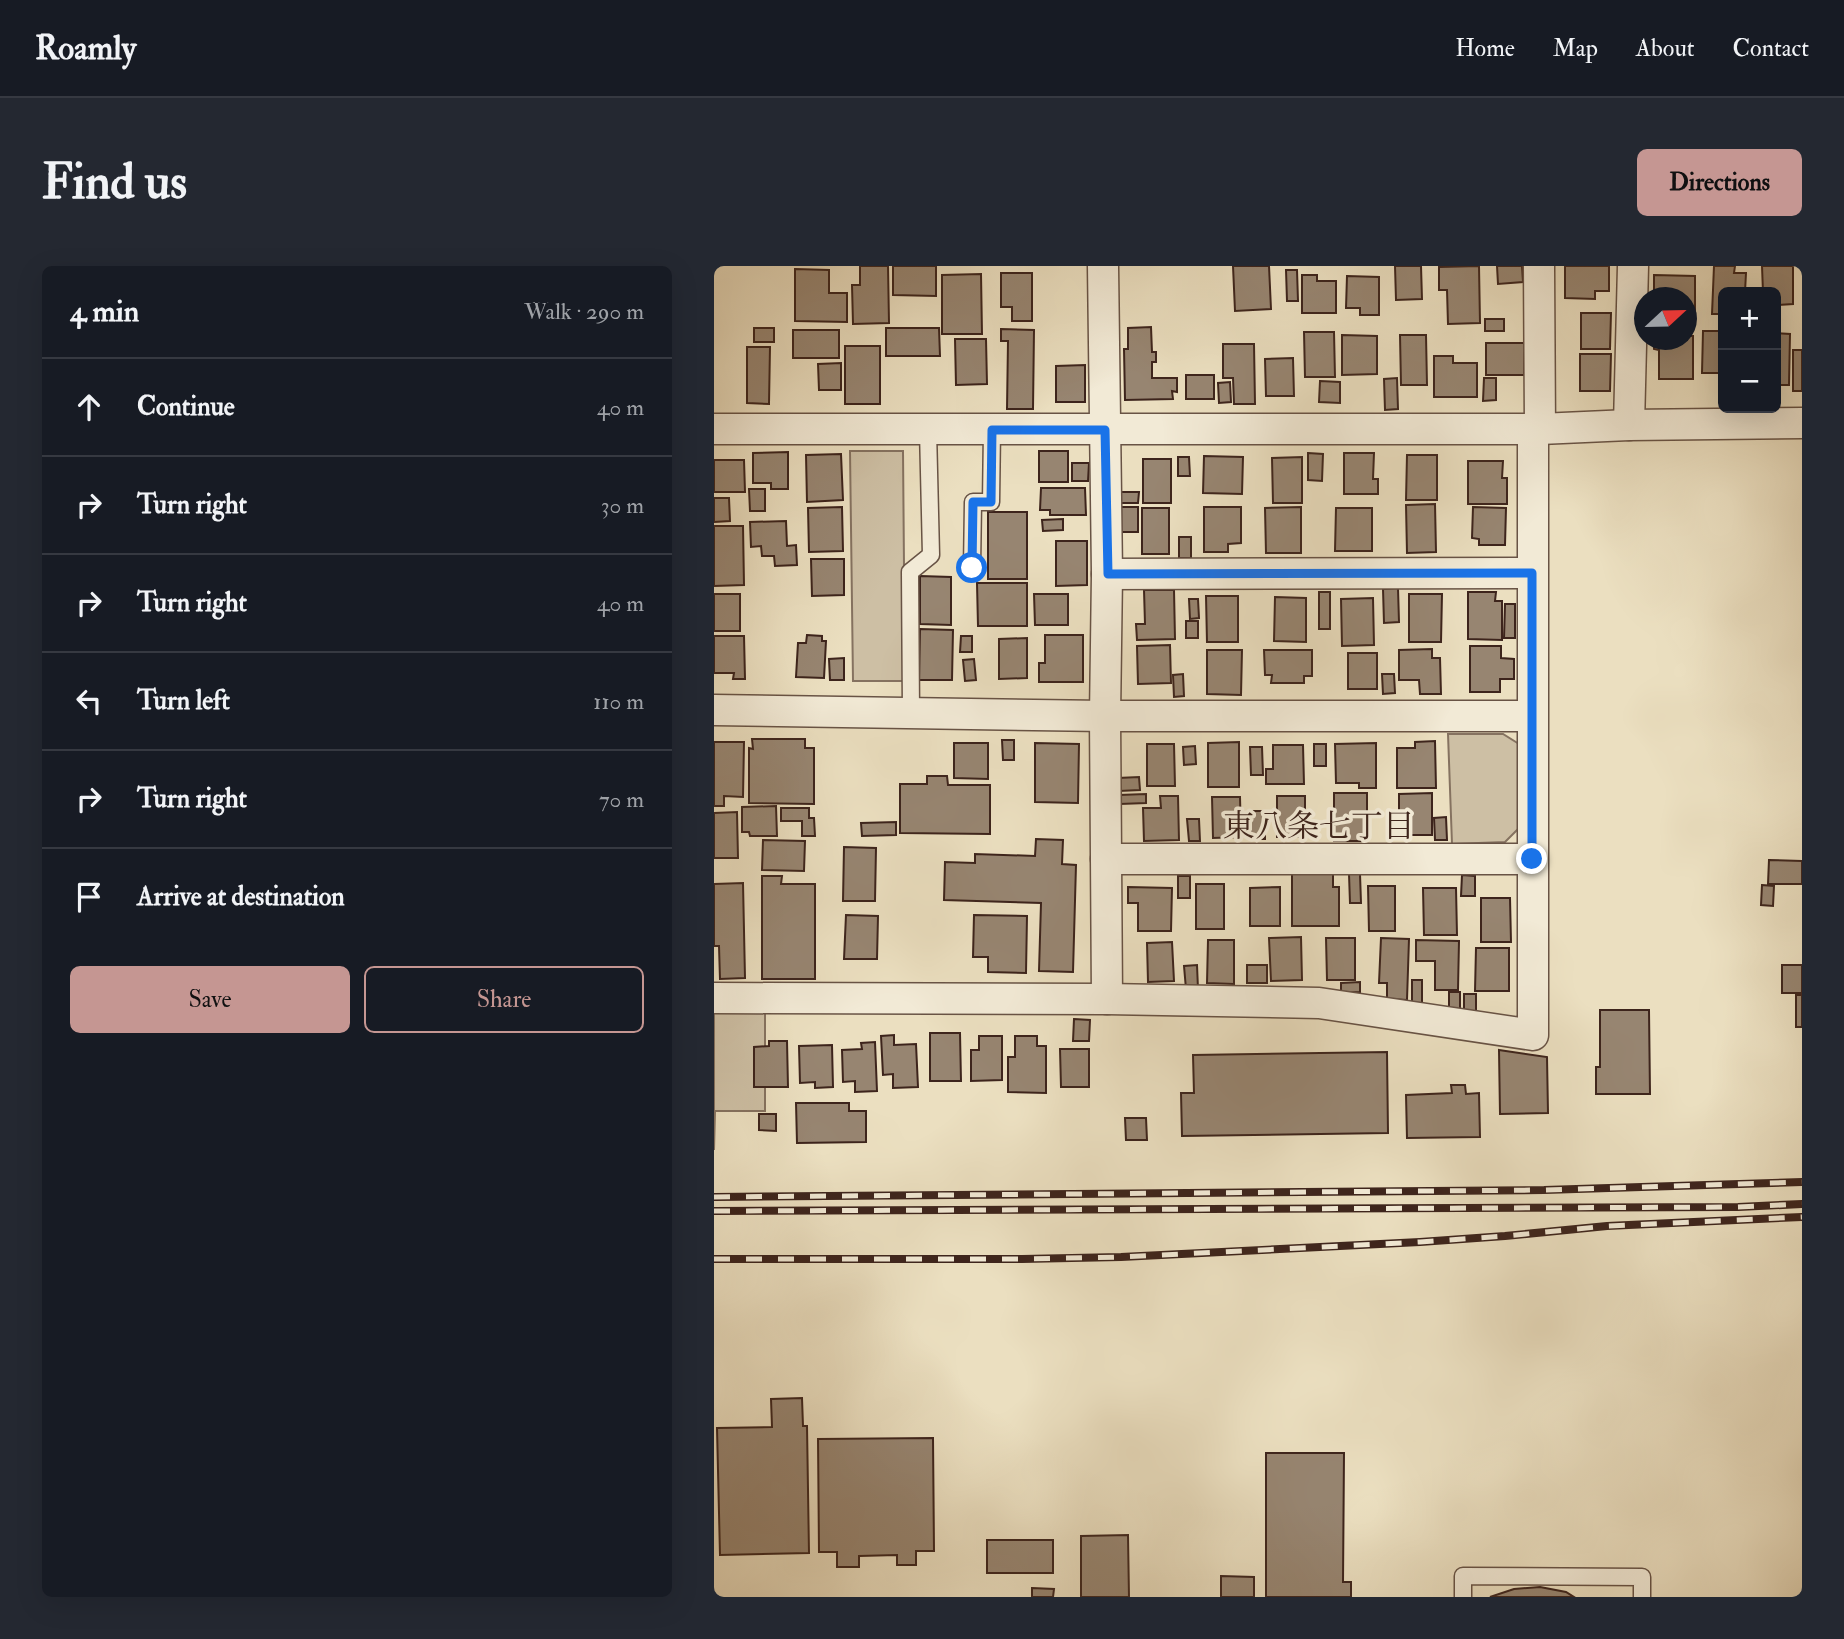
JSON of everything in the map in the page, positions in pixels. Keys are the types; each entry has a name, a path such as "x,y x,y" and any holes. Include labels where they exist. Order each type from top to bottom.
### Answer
{"street":[{"path":"1103,266 1108,574 1105,716 1107,999"},
{"path":"714,998 1107,999 1319,1003 1533,1035 1532,573 1539,266"},
{"path":"1629,425 1633,266"},
{"path":"714,429 1536,429 1802,423"},
{"path":"1108,574 1532,573"},
{"path":"714,710 1105,716 1532,716"},
{"path":"1106,859 1532,859"}],"lane":[{"path":"911,713 910,572 931,555 928,430"},
{"path":"972,568 973,502 991,502 992,430"},
{"path":"1463,1597 1463,1576 1642,1577 1642,1597"}],"shaded area":[{"path":"850,451 903,451 905,681 853,681"},
{"path":"1448,734 1503,734 1519,744 1519,828 1505,842 1452,844"},
{"path":"714,997 765,998 765,1111 715,1111 714,1150"}],"building":[{"path":"860,266 888,266 889,323 853,324 852,285 860,285"},
{"path":"893,266 936,266 936,296 893,295"},
{"path":"1233,266 1269,266 1271,309 1235,311"},
{"path":"1395,266 1421,266 1422,299 1396,300"},
{"path":"1479,266 1480,323 1448,324 1447,290 1439,290 1439,267"},
{"path":"1497,266 1522,266 1523,282 1498,284"},
{"path":"1565,266 1609,266 1609,291 1595,291 1595,299 1565,298"},
{"path":"1714,266 1735,266 1734,273 1746,273 1745,287 1718,287 1718,314 1712,314"},
{"path":"1762,266 1793,266 1793,304 1781,305 1781,287 1763,287"},
{"path":"795,269 829,270 829,293 847,293 847,322 795,321"},
{"path":"1286,270 1297,270 1298,301 1287,301"},
{"path":"1001,273 1032,273 1032,321 1012,321 1012,307 1001,307"},
{"path":"981,274 982,334 942,334 942,275"},
{"path":"1302,275 1317,275 1317,281 1336,281 1336,313 1302,313"},
{"path":"1654,275 1695,276 1695,287 1654,287"},
{"path":"1347,276 1379,277 1379,315 1360,315 1360,308 1346,308"},
{"path":"1581,313 1611,313 1610,349 1581,349"},
{"path":"1485,319 1504,319 1504,331 1485,331"},
{"path":"1151,327 1152,352 1156,352 1156,362 1152,362 1152,378 1177,378 1177,392 1172,391 1173,399 1125,400 1124,349 1128,349 1128,328"},
{"path":"754,328 774,328 774,342 754,342"},
{"path":"886,328 939,328 940,356 886,356"},
{"path":"1001,329 1034,330 1033,409 1007,409 1008,341 1001,341"},
{"path":"793,330 839,330 839,358 793,358"},
{"path":"1703,331 1718,331 1718,373 1702,373"},
{"path":"1304,332 1334,332 1335,377 1305,377"},
{"path":"1781,333 1790,334 1789,385 1781,385"},
{"path":"1342,335 1377,336 1377,374 1342,375"},
{"path":"1400,335 1426,335 1427,385 1401,385"},
{"path":"955,339 986,339 987,384 956,385"},
{"path":"1486,343 1524,343 1524,375 1486,375"},
{"path":"1223,344 1254,344 1255,404 1234,404 1233,378 1223,378"},
{"path":"845,346 880,346 880,404 845,404"},
{"path":"747,347 770,347 769,404 747,403"},
{"path":"1659,350 1693,350 1693,379 1659,379"},
{"path":"1793,350 1802,350 1802,391 1793,391"},
{"path":"1580,354 1611,354 1610,391 1580,391"},
{"path":"1434,356 1453,356 1453,363 1477,363 1477,397 1434,397"},
{"path":"1293,358 1294,396 1266,396 1265,359"},
{"path":"841,363 841,390 819,390 818,364"},
{"path":"1085,365 1085,402 1056,402 1056,366"},
{"path":"1186,375 1214,375 1214,399 1186,399"},
{"path":"1397,378 1398,409 1385,410 1384,379"},
{"path":"1484,378 1496,378 1496,400 1483,401"},
{"path":"1320,381 1340,382 1340,403 1319,402"},
{"path":"1230,382 1231,402 1219,403 1218,383"},
{"path":"1039,451 1068,451 1068,482 1039,482"},
{"path":"788,452 788,489 771,489 771,483 753,483 753,453"},
{"path":"1308,453 1323,454 1322,481 1308,480"},
{"path":"1344,453 1374,453 1373,479 1378,479 1378,494 1344,494"},
{"path":"841,454 843,500 807,502 806,455"},
{"path":"1407,455 1437,455 1437,500 1406,500"},
{"path":"1204,456 1243,457 1242,494 1203,493"},
{"path":"1178,457 1189,457 1190,476 1178,476"},
{"path":"1302,457 1302,503 1273,503 1272,458"},
{"path":"1143,459 1171,459 1171,503 1143,503"},
{"path":"714,460 744,460 745,492 714,492"},
{"path":"1468,461 1503,461 1502,478 1507,478 1507,504 1468,504"},
{"path":"1072,463 1089,463 1088,481 1072,481"},
{"path":"1041,488 1085,488 1086,515 1050,515 1050,510 1040,510"},
{"path":"749,489 765,489 765,511 750,511"},
{"path":"1120,492 1139,492 1138,503 1120,503"},
{"path":"714,498 729,498 730,521 714,522"},
{"path":"1435,504 1436,552 1407,553 1406,505"},
{"path":"842,507 843,551 809,552 808,508"},
{"path":"1120,507 1138,507 1138,532 1120,532"},
{"path":"1204,507 1241,507 1241,543 1228,544 1228,552 1204,552"},
{"path":"1301,507 1301,553 1266,553 1265,508"},
{"path":"1473,507 1506,508 1505,545 1479,545 1479,539 1472,538"},
{"path":"1142,508 1169,508 1169,554 1142,554"},
{"path":"1336,508 1372,508 1372,551 1335,551"},
{"path":"988,512 1027,512 1027,579 988,579"},
{"path":"1063,519 1063,530 1043,531 1042,520"},
{"path":"786,521 787,546 796,545 797,565 775,566 774,556 762,556 761,546 751,547 750,522"},
{"path":"714,526 743,526 744,585 714,586"},
{"path":"1179,537 1191,537 1191,558 1179,558"},
{"path":"1056,541 1087,541 1087,585 1056,586"},
{"path":"811,559 844,559 844,595 812,596"},
{"path":"920,576 951,577 951,625 920,624"},
{"path":"977,583 1027,583 1027,626 978,626"},
{"path":"1398,588 1399,622 1384,623 1383,589"},
{"path":"1144,590 1174,590 1175,639 1137,640 1136,624 1145,624"},
{"path":"1319,592 1330,592 1330,629 1319,629"},
{"path":"1468,592 1496,592 1495,601 1502,601 1502,640 1468,639"},
{"path":"714,594 740,594 740,631 714,631"},
{"path":"1034,594 1068,594 1068,625 1035,625"},
{"path":"1409,594 1442,594 1441,642 1409,642"},
{"path":"1206,596 1238,596 1238,642 1207,642"},
{"path":"1275,597 1306,598 1306,642 1274,641"},
{"path":"1373,598 1374,645 1342,646 1341,599"},
{"path":"1189,599 1198,599 1199,618 1190,619"},
{"path":"1505,604 1515,604 1515,638 1504,638"},
{"path":"1186,621 1198,621 1198,638 1186,638"},
{"path":"920,629 953,630 952,680 919,680"},
{"path":"807,635 822,636 822,641 826,641 824,678 796,677 798,643 806,643"},
{"path":"1045,635 1083,635 1083,682 1039,682 1039,663 1045,663"},
{"path":"714,636 744,636 745,679 733,679 734,673 714,673"},
{"path":"961,636 972,636 972,652 960,652"},
{"path":"1027,638 1027,678 999,679 999,639"},
{"path":"1170,645 1171,683 1138,684 1137,646"},
{"path":"1470,646 1501,646 1501,658 1514,659 1514,679 1500,679 1500,692 1470,692"},
{"path":"1432,649 1432,658 1440,658 1441,694 1420,694 1419,680 1399,680 1399,650"},
{"path":"1207,650 1242,650 1241,695 1207,694"},
{"path":"1264,650 1312,650 1312,676 1304,676 1304,683 1271,683 1272,675 1265,675"},
{"path":"1348,653 1377,653 1377,689 1348,689"},
{"path":"844,658 844,680 830,680 829,659"},
{"path":"974,659 976,680 965,681 963,660"},
{"path":"1183,674 1184,696 1174,697 1173,675"},
{"path":"1382,674 1394,674 1395,693 1383,694"},
{"path":"752,739 805,739 805,748 814,748 814,804 749,803 749,748 753,749"},
{"path":"1002,740 1014,740 1014,760 1003,760"},
{"path":"1435,741 1436,788 1397,788 1397,748 1415,748 1415,742"},
{"path":"714,742 744,742 743,797 724,796 724,806 714,806"},
{"path":"1239,742 1239,787 1208,787 1208,743"},
{"path":"954,743 988,743 988,779 954,778"},
{"path":"1035,743 1079,744 1078,803 1035,802"},
{"path":"1376,743 1376,788 1359,788 1359,783 1336,783 1335,744"},
{"path":"1147,744 1174,744 1175,786 1147,786"},
{"path":"1314,744 1326,744 1326,766 1314,766"},
{"path":"1273,745 1303,745 1304,784 1266,784 1266,769 1273,769"},
{"path":"1195,746 1196,764 1184,765 1183,747"},
{"path":"1250,747 1262,747 1263,775 1251,775"},
{"path":"927,776 947,776 948,785 990,785 990,834 900,833 900,784 927,784"},
{"path":"1139,777 1140,790 1119,791 1118,778"},
{"path":"1334,793 1367,793 1367,841 1334,841"},
{"path":"1432,793 1432,835 1399,835 1399,794"},
{"path":"1146,794 1146,803 1120,804 1119,795"},
{"path":"1160,796 1178,796 1179,840 1144,841 1143,808 1161,808"},
{"path":"1277,796 1305,796 1305,837 1277,837"},
{"path":"1212,797 1240,797 1241,837 1213,838"},
{"path":"776,806 777,836 750,836 749,832 742,832 742,807"},
{"path":"781,808 809,808 809,818 814,818 815,836 802,836 802,821 781,821"},
{"path":"1250,811 1265,811 1265,839 1251,839"},
{"path":"737,812 738,858 714,858 714,813"},
{"path":"1446,817 1447,840 1435,840 1434,818"},
{"path":"1187,819 1199,819 1200,841 1189,841"},
{"path":"896,822 896,835 862,836 861,823"},
{"path":"1036,839 1063,840 1062,864 1076,865 1073,972 1039,971 1041,903 944,900 945,862 975,863 975,854 1035,856"},
{"path":"763,840 805,841 804,871 762,870"},
{"path":"844,847 876,848 875,901 843,901"},
{"path":"1769,860 1802,861 1802,884 1768,884"},
{"path":"1292,873 1333,873 1333,887 1339,887 1339,926 1292,926"},
{"path":"1349,874 1360,874 1361,903 1350,903"},
{"path":"1462,875 1475,876 1475,896 1461,896"},
{"path":"762,876 782,876 781,884 815,884 815,979 762,979"},
{"path":"1178,876 1190,876 1190,898 1178,898"},
{"path":"743,883 745,978 720,979 719,946 714,946 714,884"},
{"path":"1196,884 1224,884 1224,929 1196,929"},
{"path":"1762,885 1774,886 1773,906 1761,905"},
{"path":"1368,886 1395,886 1395,931 1369,931"},
{"path":"1128,887 1172,888 1171,931 1138,931 1138,903 1128,903"},
{"path":"1280,887 1280,926 1250,926 1250,888"},
{"path":"1423,888 1456,888 1457,935 1424,935"},
{"path":"1481,898 1510,898 1511,942 1481,942"},
{"path":"846,915 878,916 877,959 844,959"},
{"path":"974,915 1027,916 1026,973 988,972 988,957 973,957"},
{"path":"1301,937 1302,980 1271,981 1269,938"},
{"path":"1326,938 1355,938 1355,980 1327,980"},
{"path":"1381,938 1409,939 1407,1000 1387,999 1387,983 1379,983"},
{"path":"1208,940 1234,940 1234,984 1207,983"},
{"path":"1416,940 1459,941 1458,990 1435,990 1435,961 1416,961"},
{"path":"1172,942 1174,981 1148,982 1147,943"},
{"path":"1476,948 1509,948 1509,991 1475,991"},
{"path":"1197,965 1198,989 1186,989 1184,966"},
{"path":"1247,965 1267,965 1267,983 1247,983"},
{"path":"1782,965 1802,965 1802,993 1782,993"},
{"path":"1412,980 1422,980 1422,1003 1412,1003"},
{"path":"1360,982 1360,992 1341,993 1341,983"},
{"path":"1449,992 1460,992 1460,1011 1449,1010"},
{"path":"1464,994 1476,994 1476,1012 1464,1012"},
{"path":"1796,995 1802,995 1802,1027 1796,1027"},
{"path":"1600,1010 1649,1010 1650,1094 1596,1094 1596,1067 1600,1067"},
{"path":"1074,1019 1090,1020 1089,1041 1073,1041"},
{"path":"930,1033 960,1033 961,1081 930,1081"},
{"path":"894,1035 894,1045 916,1044 918,1087 893,1088 893,1074 883,1075 881,1036"},
{"path":"979,1036 1002,1036 1002,1080 971,1081 971,1050 979,1050"},
{"path":"1015,1036 1037,1036 1037,1046 1046,1046 1046,1093 1008,1092 1008,1057 1015,1057"},
{"path":"769,1041 787,1041 788,1087 754,1087 754,1047 769,1046"},
{"path":"875,1042 877,1091 855,1092 855,1081 843,1082 842,1050 862,1049 861,1043"},
{"path":"832,1045 833,1087 815,1088 815,1082 800,1083 799,1046"},
{"path":"1060,1049 1089,1049 1089,1087 1061,1087"},
{"path":"1499,1050 1547,1057 1548,1113 1500,1114"},
{"path":"1387,1052 1388,1133 1182,1136 1181,1093 1194,1093 1193,1055"},
{"path":"1451,1085 1465,1085 1466,1094 1479,1093 1480,1137 1407,1138 1406,1095 1452,1093"},
{"path":"796,1103 849,1103 849,1111 866,1111 866,1142 797,1143"},
{"path":"759,1114 776,1114 776,1131 759,1130"},
{"path":"1125,1118 1146,1118 1147,1140 1126,1140"},
{"path":"802,1398 803,1426 807,1426 809,1553 720,1555 717,1428 772,1427 771,1399"},
{"path":"933,1438 934,1551 916,1551 916,1565 897,1565 897,1555 859,1556 859,1567 837,1567 837,1552 819,1552 818,1439"},
{"path":"1266,1453 1344,1453 1343,1582 1351,1582 1351,1597 1266,1597"},
{"path":"1128,1535 1129,1597 1081,1597 1081,1536"},
{"path":"987,1540 1053,1540 1053,1573 987,1573"},
{"path":"1221,1576 1254,1577 1254,1597 1221,1597"},
{"path":"1540,1587 1566,1592 1574,1597 1490,1597 1514,1589"},
{"path":"1032,1588 1054,1589 1053,1597 1032,1597"}],"railway":[{"path":"714,1197 1544,1190 1802,1182"},
{"path":"714,1211 1738,1207 1802,1204"},
{"path":"714,1259 1121,1257 1420,1242 1607,1226 1802,1217"}],"district":[{"name":"東八条七丁目","path":"1319,826"}],"route":[{"path":"972,568 973,502 991,502 992,430 1105,430 1108,574 1532,573 1532,859"}]}
